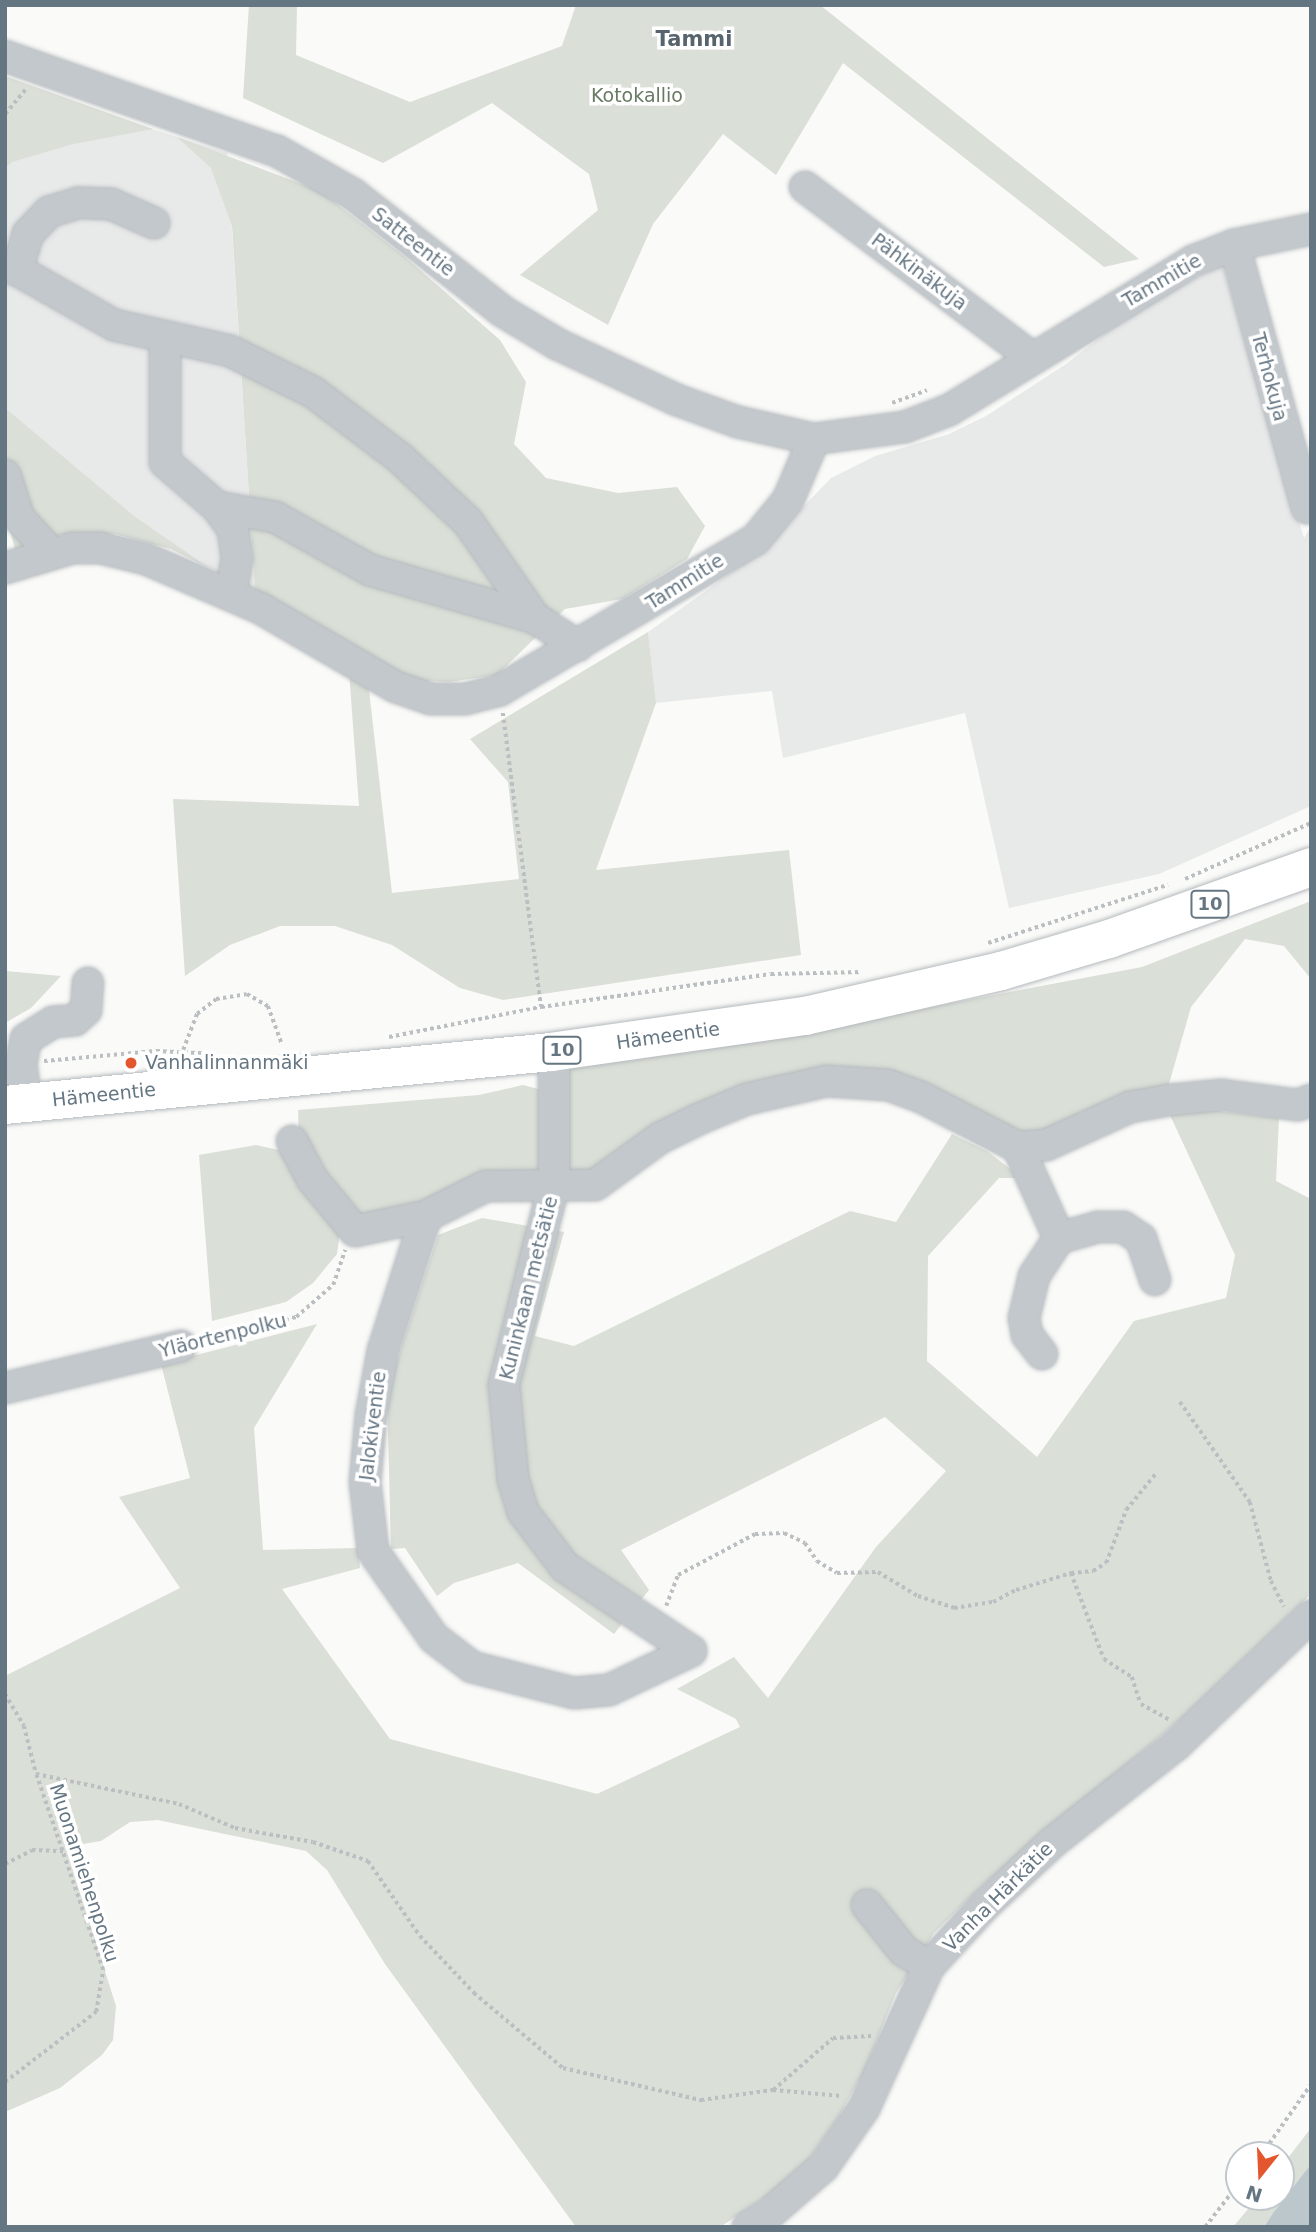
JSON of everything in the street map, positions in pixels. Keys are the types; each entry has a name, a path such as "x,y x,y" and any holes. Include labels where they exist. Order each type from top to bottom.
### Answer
{"highway":[{"name":"Hämeentie","path":"16,1104 554,1051 804,1016 898,997 1109,939 1311,866"}],"street":[{"name":"Satteentie","path":"5,56 287,156 353,194 502,311 557,344 677,400 738,422 814,439"},
{"name":"Pähkinäkuja","path":"805,187 1033,358"},
{"path":"154,223 111,204 78,202 49,212 27,234 17,270 114,325 230,351 313,392 400,458 468,522 535,618"},
{"name":"Tammitie","path":"5,568 50,552 100,548 146,559 231,594 396,687 431,699 465,699 500,690 755,539 788,500 814,439 905,428 949,411 1193,261 1234,245 1311,229"},
{"name":"Terhokuja","path":"1234,245 1307,508"},
{"path":"165,338 165,462 217,507 233,529 237,559 231,594"},
{"path":"5,475 19,518 50,552"},
{"path":"217,507 275,517 370,570 535,618 578,646"},
{"path":"16,1104 26,1039 53,1022 75,1020 86,1010 88,983"},
{"name":"Kuninkaan metsätie","path":"554,1051 554,1184 504,1385 513,1479 523,1513 565,1567 691,1651"},
{"path":"292,1142 312,1179 355,1231 426,1216 486,1186 554,1184 578,1188 595,1185 660,1138 701,1118 747,1099 826,1081 888,1085 921,1097 1018,1147 1046,1144 1130,1107 1169,1100 1222,1095 1287,1104 1311,1100"},
{"path":"1018,1147 1059,1238"},
{"name":"Jalokiventie","path":"426,1216 383,1351 370,1415 365,1482 373,1552 434,1638 471,1667 574,1693 630,1682 691,1651"},
{"path":"1042,1354 1027,1335 1024,1318 1034,1276 1059,1238 1098,1227 1123,1227 1141,1239 1155,1280"},
{"name":"Yläortenpolku","path":"5,1388 181,1346"},
{"name":"Vanha Härkätie","path":"748,2227 769,2214 823,2167 868,2098 894,2036 929,1966 1052,1842 1176,1745 1297,1611"},
{"path":"867,1905 904,1951 929,1966"}],"path":[{"path":"5,114 32,79"},
{"path":"886,405 931,389"},
{"path":"500,690 541,1007"},
{"path":"985,944 1180,881 1311,823"},
{"path":"385,1038 541,1007 771,974 868,972"},
{"path":"183,1050 197,1014 216,999 247,994 268,1006 282,1044"},
{"path":"21,1064 156,1051 183,1050 225,1055"},
{"path":"151,1062 156,1051"},
{"path":"109,1054 116,1064"},
{"name":"Yläortenpolku","path":"181,1346 296,1317 333,1284 355,1231"},
{"path":"1181,1402 1250,1502 1271,1581 1297,1611"},
{"path":"657,1630 678,1575 755,1534 784,1534 805,1543 817,1561 836,1573 878,1572 919,1596 954,1608 993,1602 1016,1590 1071,1573 1093,1572 1106,1563 1126,1510 1157,1472"},
{"path":"1071,1573 1104,1659 1132,1677 1141,1704 1170,1720 1168,1728 1176,1745"},
{"path":"5,1694 24,1726 36,1774"},
{"name":"Muonamiehenpolku","path":"5,2082 96,2012 103,1970 65,1851 36,1774"},
{"name":"Muonamiehenpolku","path":"36,1774 179,1804 235,1828 313,1842 368,1861 373,1875 438,1955 474,1993 562,2068 701,2100 773,2090 868,2098"},
{"path":"5,1864 32,1850 65,1851"},
{"path":"773,2090 833,2038 894,2036"},
{"path":"1271,2141 1311,2084"},
{"path":"1205,2227 1225,2201"}],"shaded area":[{"path":"5,82 227,153 255,590 171,549 116,534 59,535 16,552 5,513"},
{"path":"1222,265 1304,538 1311,526 1311,806 1159,874 1009,908 965,713 783,758 772,691 656,703 648,632 758,554 831,478 875,456 949,434 986,416 1066,364 1140,307"},
{"path":"1311,2164 1311,2227 1264,2227 1275,2211 1295,2211 1295,2185"}],"green space":[{"name":"Kotokallio","path":"249,5 297,5 296,55 410,102 562,46 576,5 820,5 1139,259 1104,267 843,63 776,175 723,134 653,224 608,325 520,275 598,210 589,174 492,103 383,163 243,98"},
{"path":"5,76 153,129 73,144 12,162 5,168"},
{"path":"177,137 320,191 404,256 500,340 526,382 514,444 546,478 618,493 677,487 705,526 687,559 622,599 565,609 497,675 449,682 400,680 255,590 232,226 211,168"},
{"path":"5,408 134,516 209,568 171,549 116,534 59,535 16,552 5,513"},
{"path":"648,632 656,703 596,870 789,850 801,955 503,1000 460,988 392,945 335,926 280,926 230,945 185,976 173,799 359,806 349,671 368,681 392,893 519,879 508,782 470,739"},
{"path":"1311,901 1311,979 1284,946 1245,939 1191,1007 1167,1091 1020,1139 857,1071 592,1176 569,1171 562,1076 570,1064 893,1014 1142,967"},
{"path":"5,971 61,976 31,1008 5,1023"},
{"path":"523,1085 542,1090 545,1173 426,1210 359,1221 299,1143 298,1110 479,1095"},
{"path":"1193,1108 1279,1118 1276,1181 1311,1199 1311,1594 1182,1718 983,1885 934,1933 896,1993 864,2072 837,2119 809,2159 767,2196 720,2227 576,2227 385,1964 327,1870 306,1851 158,1820 130,1822 101,1841 77,1845 74,1853 74,1874 116,2006 113,2040 102,2055 60,2088 5,2112 5,1676 180,1588 119,1497 190,1478 161,1364 317,1324 254,1428 263,1550 358,1548 360,1568 282,1589 390,1739 597,1794 740,1727 736,1719 677,1689 734,1657 768,1698 876,1547 946,1471 885,1417 621,1550 649,1590 614,1634 518,1563 454,1583 437,1596 405,1548 391,1549 387,1392 438,1235 482,1218 564,1232 535,1336 574,1346 850,1211 896,1222 952,1134 987,1151 1022,1178 999,1178 928,1256 927,1361 1037,1457 1134,1321 1226,1298 1235,1255 1169,1113"},
{"path":"256,1145 283,1151 340,1231 337,1254 313,1283 286,1302 212,1321 199,1155"},
{"path":"1311,2128 1311,2164 1295,2185 1295,2149"},
{"path":"1246,2211 1276,2211 1264,2227 1233,2227"}],"place":[{"name":"Vanhalinnanmäki","path":"131,1063"}],"district":[{"name":"Tammi","path":"694,39"}]}
